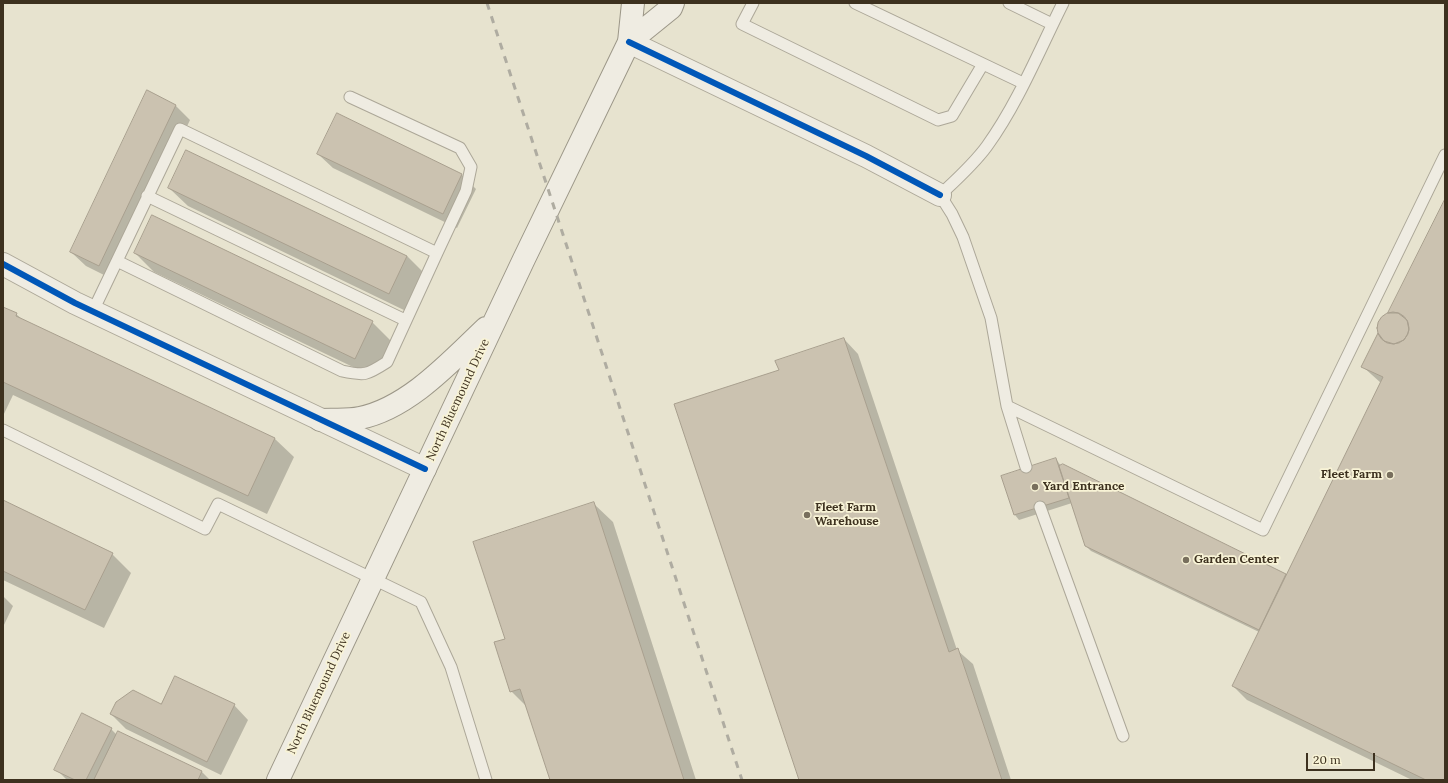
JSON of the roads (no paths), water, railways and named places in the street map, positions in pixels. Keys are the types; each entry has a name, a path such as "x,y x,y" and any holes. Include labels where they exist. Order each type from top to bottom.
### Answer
{"main road":[{"name":"North Bluemound Drive","path":"629,42 671,8 673,3"},
{"name":"North Bluemound Drive","path":"278,780 629,42 631,4"},
{"path":"629,42 866,156 940,195"},
{"path":"3,264 21,275 93,311 425,469"},
{"path":"320,420 360,418 386,408 411,395 436,376 496,319"}],"lane":[{"path":"753,3 742,24 938,120 952,116 983,64"},
{"path":"855,3 1024,83"},
{"path":"1009,3 1052,24"},
{"path":"1026,467 1007,406 991,318 963,237 952,214 940,195 986,148 1013,105 1063,3"},
{"path":"117,261 342,371 362,375 373,371 387,362 405,320 466,191 471,167 460,148 350,97"},
{"path":"93,311 180,129 437,253"},
{"path":"1007,406 1263,530 1445,155"},
{"path":"147,196 405,320"},
{"path":"3,430 205,528 218,504 421,602 450,667 486,780"},
{"path":"1040,507 1123,736"}],"railway":[{"path":"487,3 742,780"}],"place":[{"name":"Fleet Farm","path":"1390,475"},
{"name":"Yard Entrance","path":"1035,487"},
{"name":"Fleet Farm Warehouse","path":"807,515"},
{"name":"Garden Center","path":"1186,560"}]}
